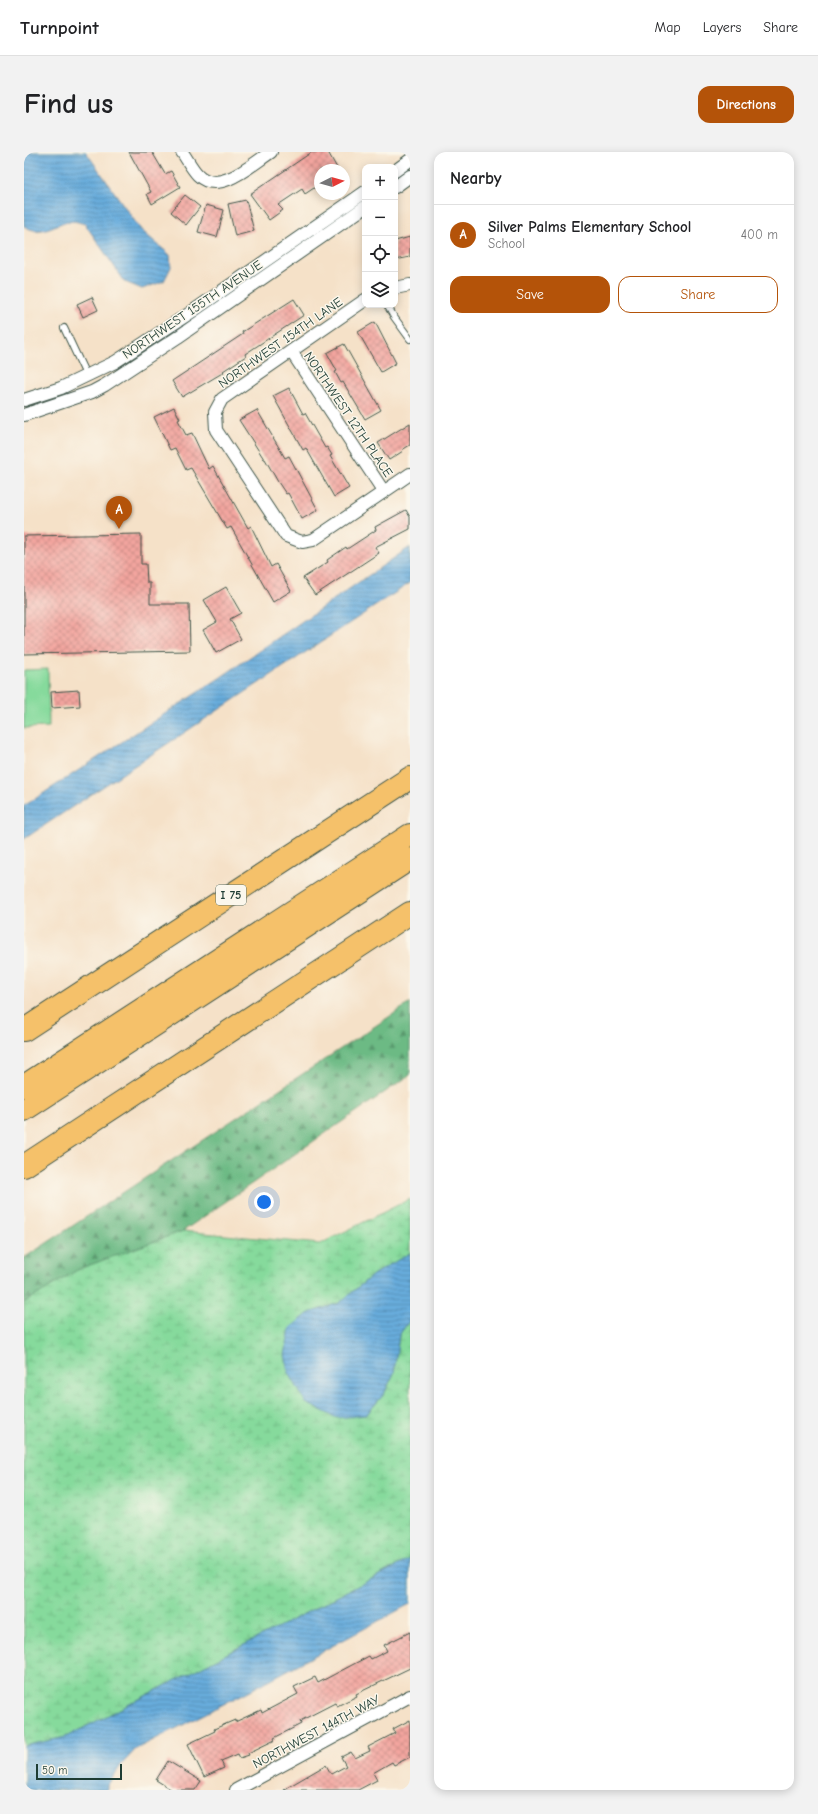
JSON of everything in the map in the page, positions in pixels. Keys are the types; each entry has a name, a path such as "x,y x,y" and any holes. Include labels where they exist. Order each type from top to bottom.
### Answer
{"highway":[{"name":"I 75","path":"24,1030 410,778"},
{"path":"24,1086 410,835"},
{"path":"24,1110 410,859"},
{"path":"24,1166 410,913"},
{"path":"344,957 410,927"}],"street":[{"path":"182,152 198,176 212,182 227,181 271,152"},
{"path":"398,169 410,160 405,152"},
{"path":"398,185 410,176"},
{"name":"NORTHWEST 155TH AVENUE","path":"24,400 61,388 115,362 193,311 362,194"},
{"name":"NORTHWEST 155TH AVENUE","path":"24,414 92,392 105,385 178,337 362,209"},
{"path":"398,287 410,284"},
{"name":"NORTHWEST 154TH LANE","path":"362,302 222,399 215,412 216,430 286,536 302,542 313,540 384,492"},
{"name":"NORTHWEST 12TH PLACE","path":"291,352 384,492"},
{"path":"384,492 410,474"},
{"name":"NORTHWEST 144TH WAY","path":"236,1790 410,1696"}],"lane":[{"path":"389,308 410,340"},
{"path":"64,328 87,376"}],"green space":[{"path":"48,669 49,727 24,728 24,670"},
{"path":"410,1003 410,1075 183,1231 79,1269 24,1303 24,1258"},
{"path":"410,1199 410,1253 374,1274 339,1303 309,1313 366,1415 384,1394 394,1373 399,1335 410,1320 410,1559 66,1737 24,1746 24,1303 79,1269 183,1231 320,1244"}],"water":[{"path":"24,152 86,152 141,230 170,255 171,267 164,281 142,289 125,282 85,224 74,221 66,222 43,230 31,229 24,226"},
{"path":"410,547 410,583 24,839 24,806 221,677"},
{"path":"410,1253 410,1320 399,1335 394,1373 384,1394 366,1415 337,1418 306,1403 289,1373 285,1355 290,1328 309,1313 339,1303 374,1274"},
{"path":"410,1559 410,1604 247,1692 136,1749 121,1765 107,1786 107,1790 24,1790 24,1746 66,1737"}],"building":[{"path":"129,152 152,152 165,174 171,171 180,187 152,204 147,194 151,192"},
{"path":"312,152 328,152 335,164 314,164 314,188 305,194 302,189 278,205 283,210 269,220 250,194"},
{"path":"185,195 200,207 186,225 171,212"},
{"path":"246,200 254,231 235,236 228,204"},
{"path":"206,205 224,210 217,237 198,232"},
{"path":"410,237 410,257 398,259 398,240"},
{"path":"92,297 98,310 83,317 77,304"},
{"path":"294,299 304,315 245,354 246,356 223,371 224,372 182,397 172,381 243,334 242,332"},
{"path":"375,322 396,363 381,372 358,332"},
{"path":"344,344 381,410 365,419 343,382 341,383 335,372 337,371 327,353"},
{"path":"289,388 303,414 305,413 325,448 327,447 332,455 330,456 349,488 334,497 306,448 303,450 273,396"},
{"path":"174,407 180,419 178,420 186,435 192,433 209,469 213,466 248,528 251,526 271,567 276,564 291,591 273,602 231,527 227,529 191,468 186,470 175,448 170,450 154,417"},
{"path":"257,410 285,458 289,456 318,510 302,519 288,493 286,494 239,420"},
{"path":"410,423 410,445 389,460 378,443"},
{"path":"406,510 410,517 410,529 375,547 379,553 315,595 303,578 328,562 327,560 346,547 347,549 376,530 375,527"},
{"path":"141,534 141,564 146,564 147,583 150,583 150,604 189,604 190,651 24,654 24,536"},
{"path":"226,587 241,613 230,619 241,639 216,653 203,630 217,622 204,600"},
{"path":"79,690 80,706 52,708 51,692"},
{"path":"410,1632 410,1668 356,1694 357,1696 337,1706 335,1703 300,1721 301,1724 274,1738 275,1740 248,1753 249,1755 240,1758 238,1754 221,1761 224,1768 204,1777 188,1744 215,1731 214,1729 235,1720 235,1722 261,1710 262,1713 298,1694 294,1687 315,1677 318,1683 369,1656 371,1659 387,1651 384,1645"},
{"path":"410,1720 410,1757 394,1765 392,1762 373,1773 377,1780 358,1790 283,1790 326,1765 331,1774 346,1766 341,1757 351,1752 355,1758 370,1751 368,1747 395,1733 393,1729"},
{"path":"168,1761 201,1781 195,1790 172,1790 156,1780"}],"place":[{"name":"Silver Palms Elementary School","path":"119,529"}]}
